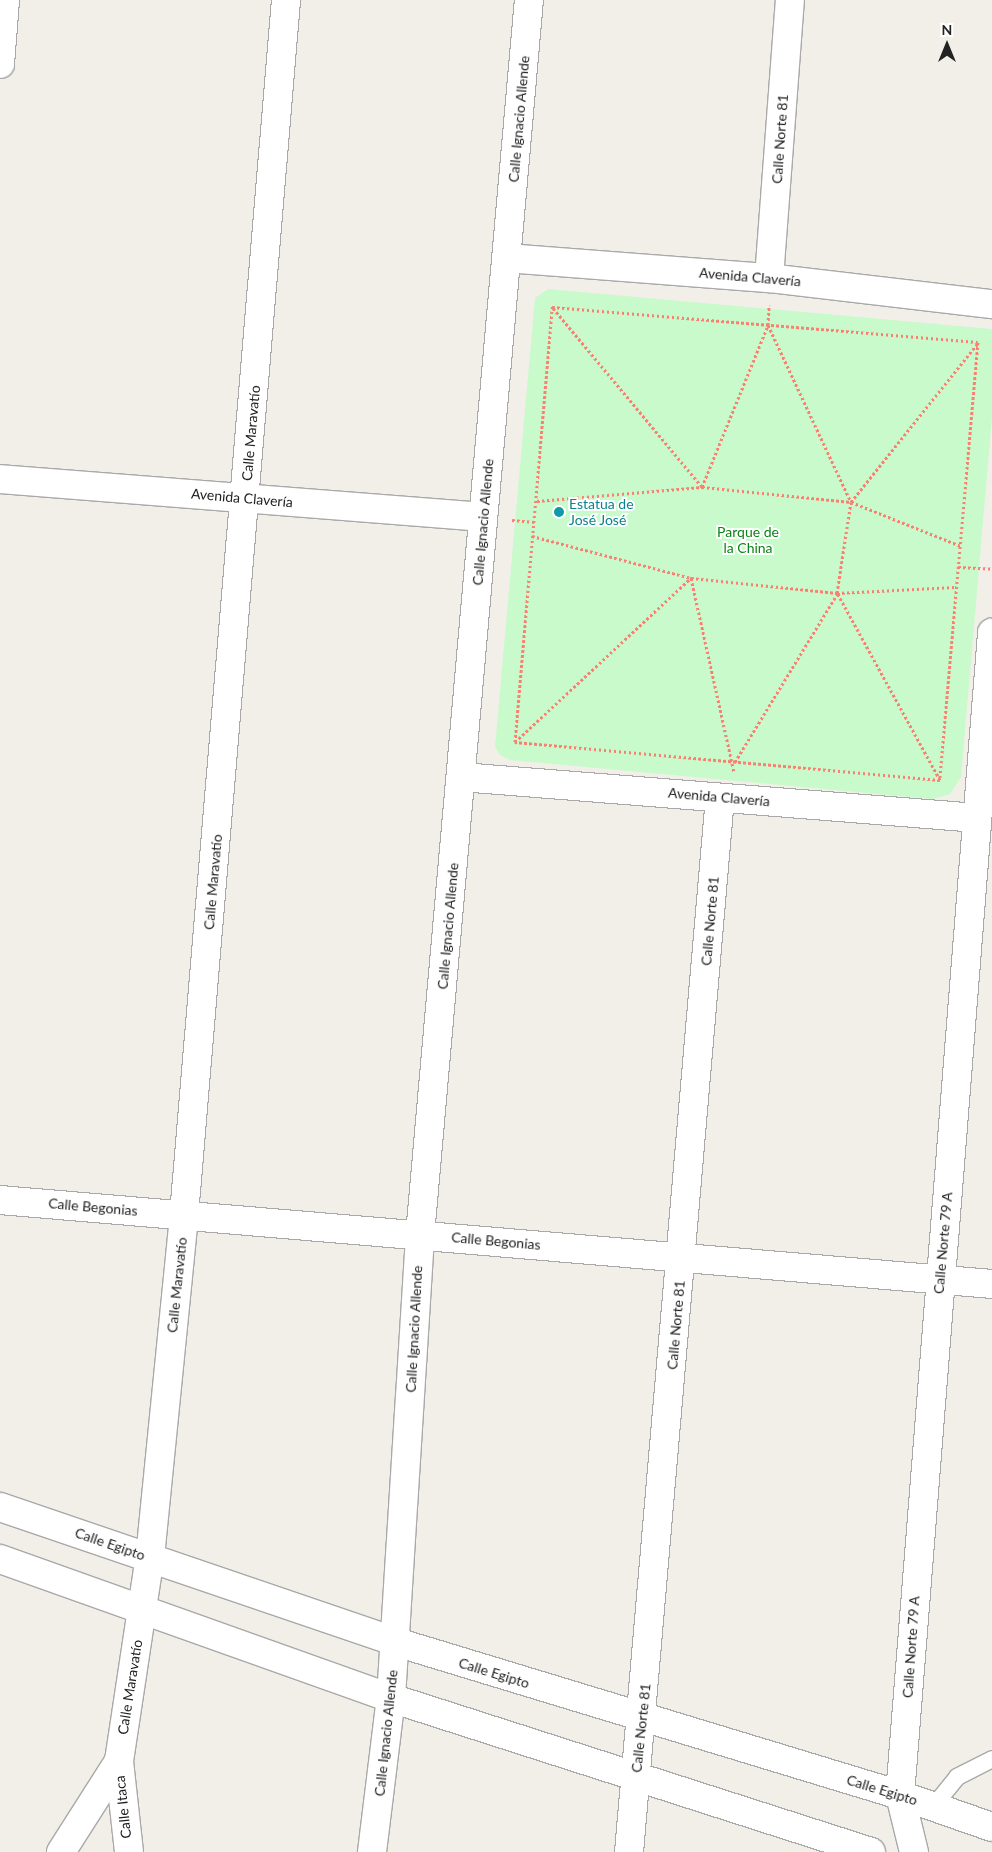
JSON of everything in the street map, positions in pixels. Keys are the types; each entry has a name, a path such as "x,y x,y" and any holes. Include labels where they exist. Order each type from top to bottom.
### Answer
{"street":[{"path":"0,64 6,0"},
{"name":"Calle Maravatío","path":"119,1761 150,1557 184,1215 286,0"},
{"name":"Calle Ignacio Allende","path":"372,1852 396,1642 420,1235 530,0"},
{"name":"Calle Norte 81","path":"769,278 790,0"},
{"name":"Avenida Clavería","path":"507,258 769,278 992,304"},
{"name":"Avenida Clavería","path":"0,479 483,517"},
{"name":"Calle Norte 79 A","path":"914,1852 900,1795 992,633"},
{"name":"Avenida Clavería","path":"461,777 977,818"},
{"name":"Calle Norte 81","path":"629,1852 643,1720 720,798"},
{"name":"Calle Begonias","path":"0,1200 682,1256 940,1281 992,1284"},
{"name":"Calle Egipto","path":"0,1507 396,1642 643,1720 900,1795 992,1827"},
{"path":"0,1558 141,1612 391,1698 637,1779 871,1852"},
{"path":"61,1852 119,1761"},
{"name":"Calle Itaca","path":"119,1761 128,1852"}],"lane":[{"path":"933,1807 957,1777 992,1759"}],"path":[{"path":"552,307 978,342"},
{"path":"552,307 702,487"},
{"path":"515,742 552,307"},
{"path":"702,487 768,325"},
{"path":"768,325 851,502"},
{"path":"735,762 837,594 851,502 978,342"},
{"path":"940,780 955,587 961,546 978,342"},
{"path":"537,501 702,487 851,502 961,546"},
{"path":"532,536 691,578 837,594 955,587"},
{"path":"958,567 992,569"},
{"path":"515,742 691,578"},
{"path":"691,578 735,762"},
{"path":"837,594 940,780"},
{"path":"515,742 940,780"}],"green space":[{"name":"Parque de la China","path":"548,289 992,329 992,417 961,777 950,794 932,799 510,760 500,755 495,747 535,298"}],"place":[{"name":"Estatua de José José","path":"559,512"}]}
